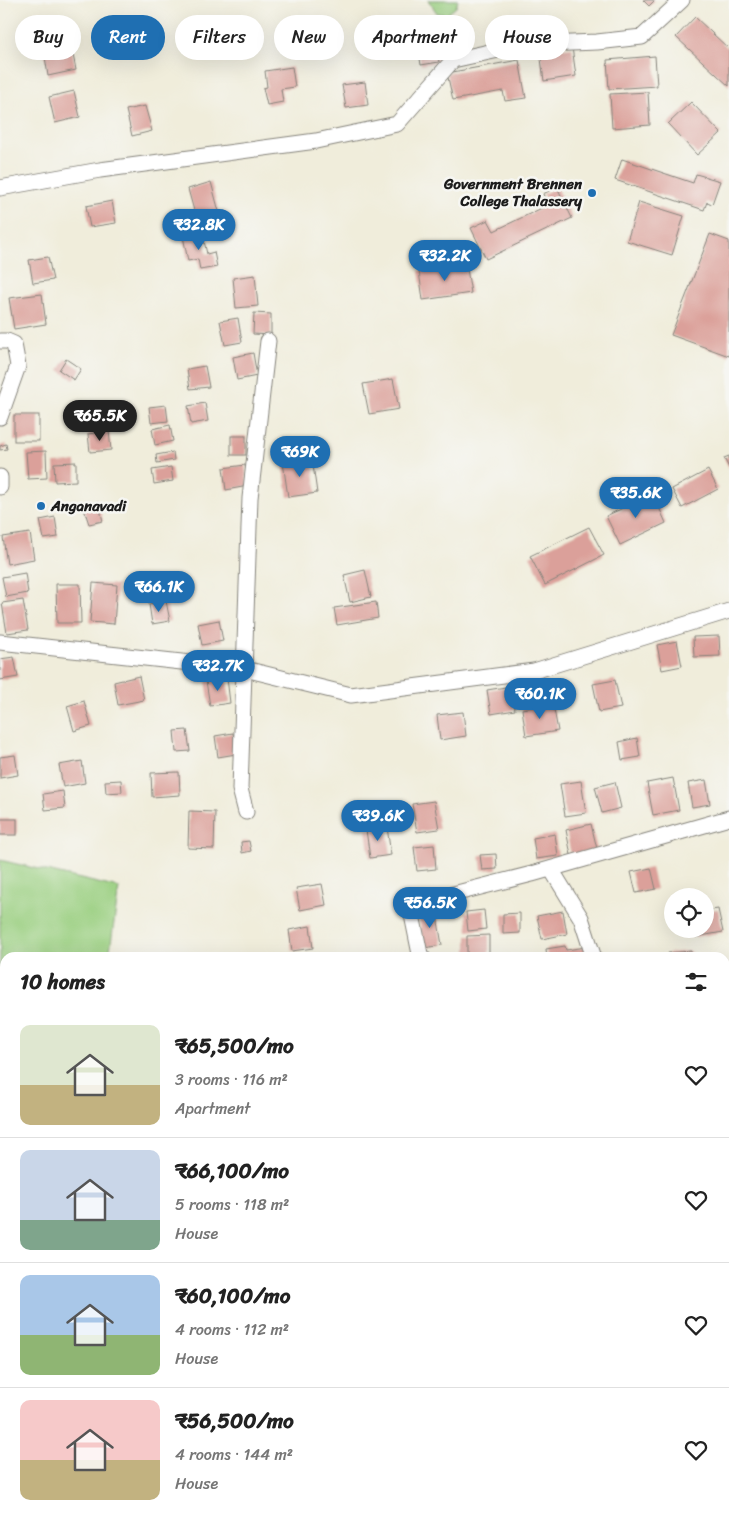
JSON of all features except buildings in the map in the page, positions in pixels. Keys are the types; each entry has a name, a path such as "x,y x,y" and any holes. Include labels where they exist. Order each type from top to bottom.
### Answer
{"street":[{"path":"0,188 100,170 316,141 397,124 453,60 522,46 597,42 642,37 682,0"},
{"path":"0,341 14,344 18,366 0,417"},
{"path":"246,812 240,789 250,498 268,342"},
{"path":"0,478 0,487"},
{"path":"0,642 245,669 351,695 534,671 729,611"},
{"path":"420,952 410,905 551,869 729,818"},
{"path":"551,869 581,918 592,952"}],"green space":[{"path":"428,0 458,0 456,7 446,15 437,13"},
{"path":"0,860 119,888 110,952 0,952"}],"place":[{"name":"Government Brennen College Thalassery","path":"592,193"},
{"name":"Anganavadi","path":"41,506"}]}
